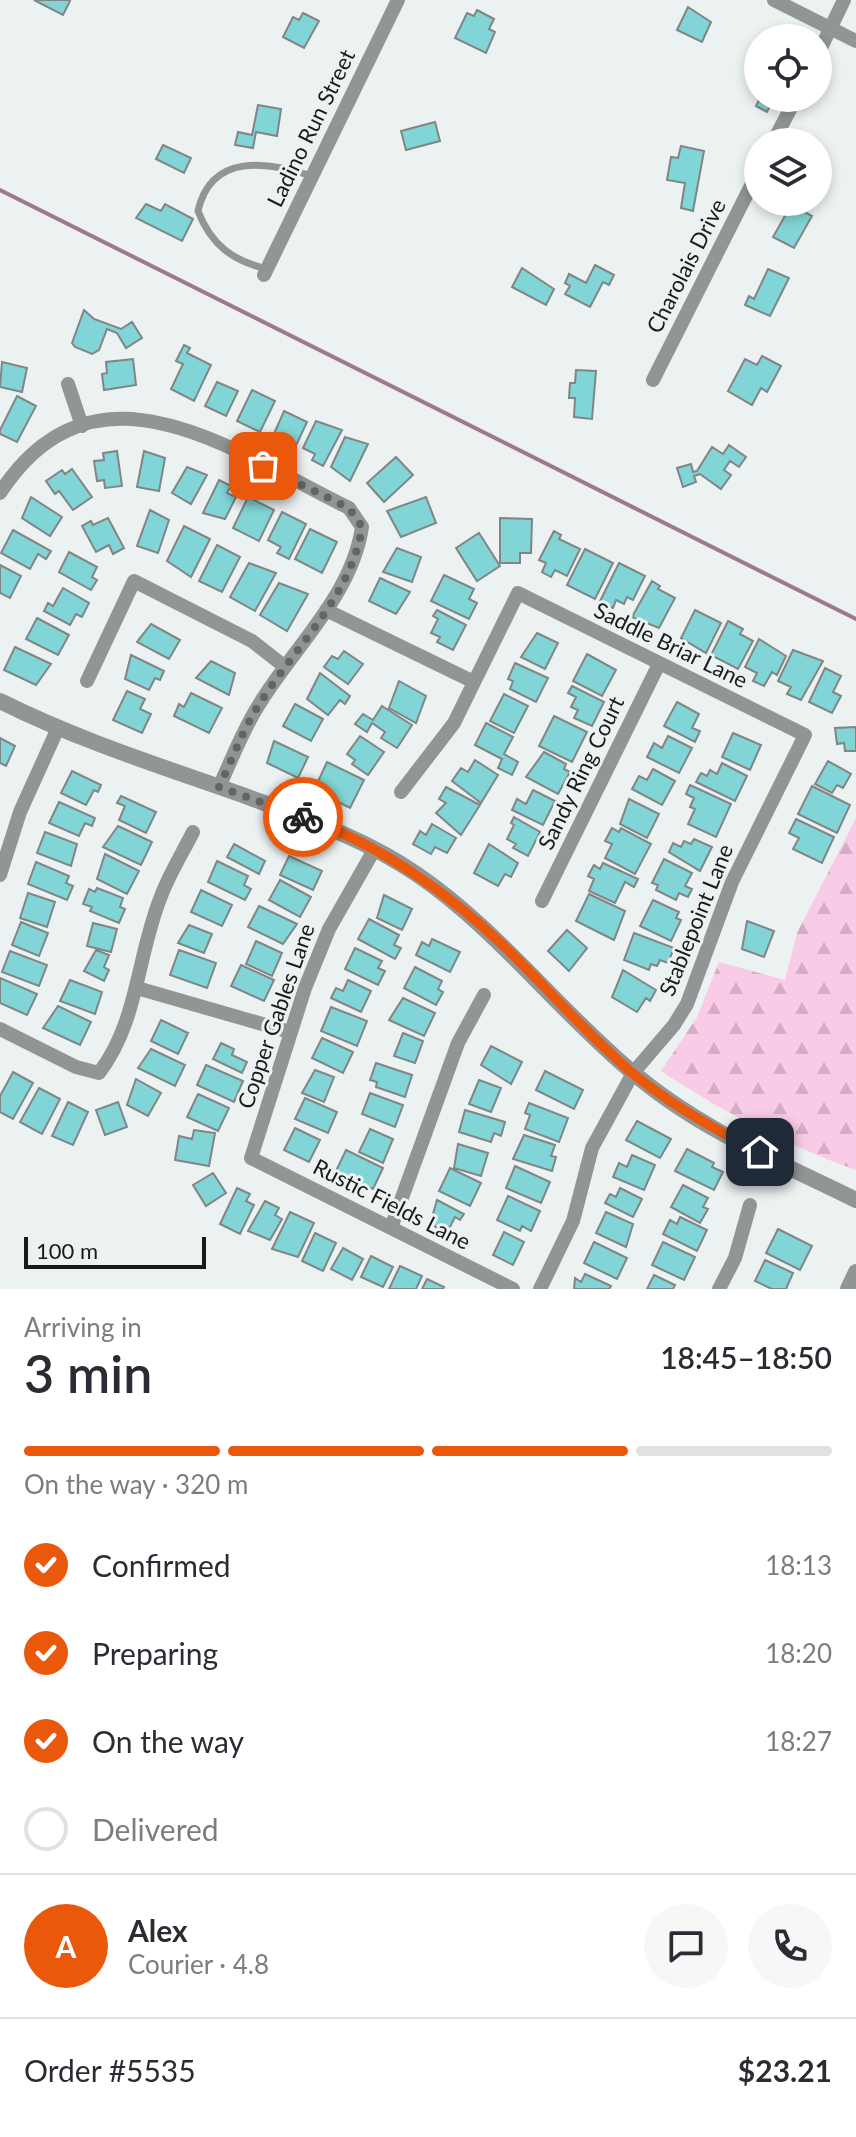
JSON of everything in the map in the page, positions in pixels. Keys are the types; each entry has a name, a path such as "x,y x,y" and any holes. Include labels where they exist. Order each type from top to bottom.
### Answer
{"street":[{"name":"Ladino Run Street","path":"265,272 398,0"},
{"path":"774,0 820,24"},
{"path":"832,25 844,0"},
{"path":"832,30 856,41"},
{"name":"Charolais Drive","path":"653,380 744,200"},
{"path":"68,384 82,426"},
{"path":"0,493 18,465 54,437 99,419 177,424 349,508 362,527 358,557 326,610 257,707 219,787"},
{"path":"87,681 134,581 252,641 284,666"},
{"name":"Saddle Briar Lane","path":"474,682 518,593 805,735"},
{"path":"326,610 474,682 454,723 401,792"},
{"name":"Sandy Ring Court","path":"542,901 659,664"},
{"path":"0,701 58,728 336,829 418,875 505,947 570,1016 633,1073 711,1128 856,1200"},
{"path":"0,875 20,812 58,728"},
{"name":"Stablepoint Lane","path":"540,1289 573,1221 592,1148 633,1073 674,1025 687,1004 732,882 805,735"},
{"path":"0,1029 76,1067 99,1073 114,1053 137,988 159,900 193,832"},
{"name":"Copper Gables Lane","path":"251,1158 290,1032 329,929 374,850"},
{"path":"137,988 290,1032"},
{"path":"391,1228 458,1043 484,995"},
{"name":"Rustic Fields Lane","path":"251,1158 513,1289"},
{"path":"719,1289 735,1258 750,1205"},
{"path":"848,1289 856,1272"}],"lane":[{"path":"265,272 235,260 213,239 198,211 206,187 211,180 247,165 275,166 312,176"}],"green space":[{"path":"856,818 856,1170 756,1126 661,1071 697,1017 719,962 785,980 797,933"}],"building":[{"path":"34,0 69,0 70,1 63,15"},
{"path":"688,7 711,22 702,42 677,30"},
{"path":"477,10 494,19 489,29 495,32 486,53 455,38 467,13 474,16"},
{"path":"303,13 319,21 304,48 283,37 293,17 299,20"},
{"path":"258,105 281,109 277,136 256,132 253,148 235,145 238,132 252,135"},
{"path":"435,122 440,141 406,150 401,131"},
{"path":"163,145 191,158 184,173 156,159"},
{"path":"681,146 704,151 693,211 681,208 685,183 667,180 671,157 678,158"},
{"path":"146,204 161,211 165,204 193,219 182,241 136,218"},
{"path":"785,216 812,216 794,248 773,237"},
{"path":"595,265 614,275 609,285 603,282 590,307 565,294 570,286 565,283 569,274 586,283"},
{"path":"522,268 554,289 546,305 512,287"},
{"path":"768,269 789,278 770,316 745,305 749,296 754,299"},
{"path":"84,310 94,319 121,329 132,322 142,338 126,348 117,333 107,329 99,350 92,354 75,347 72,343"},
{"path":"184,345 190,348 187,353 211,365 194,401 171,389 183,364 176,361"},
{"path":"762,356 781,366 767,392 761,388 752,405 728,391 745,359 757,365"},
{"path":"133,359 136,385 104,390 102,374 107,373 106,362"},
{"path":"2,362 27,368 22,392 0,387"},
{"path":"576,370 596,371 592,419 574,417 575,398 569,398 570,383 575,383"},
{"path":"217,382 238,391 226,416 205,406"},
{"path":"252,390 275,401 260,432 237,421"},
{"path":"17,396 36,406 17,442 0,434 0,430"},
{"path":"284,411 307,422 293,452 277,445 280,439 273,436"},
{"path":"316,421 342,430 323,466 312,460 315,454 303,448"},
{"path":"345,437 368,444 350,481 331,467"},
{"path":"729,445 746,457 739,467 730,461 724,470 731,475 721,489 700,474 694,476 696,482 683,487 677,468 691,464 693,472 697,471 712,447 723,454"},
{"path":"117,451 122,486 105,488 104,480 97,481 94,461 104,460 103,453"},
{"path":"144,451 165,458 159,491 137,487"},
{"path":"396,457 413,475 384,502 367,483"},
{"path":"187,467 207,475 191,504 172,493"},
{"path":"72,469 92,497 73,510 59,491 55,494 46,481 62,470 65,474"},
{"path":"219,480 231,486 227,493 236,497 225,519 203,513"},
{"path":"31,497 62,517 50,536 22,518"},
{"path":"248,497 274,510 259,541 233,528"},
{"path":"426,497 436,523 401,537 387,511"},
{"path":"150,510 169,520 158,553 137,546"},
{"path":"282,512 306,524 289,559 277,553 281,547 268,540"},
{"path":"108,518 124,548 113,554 109,545 96,552 82,526"},
{"path":"500,518 532,519 531,553 520,553 520,563 500,563"},
{"path":"184,526 210,539 191,577 167,561"},
{"path":"310,529 337,542 322,573 295,559"},
{"path":"13,530 51,551 46,559 38,554 30,569 1,553"},
{"path":"554,531 561,535 559,539 580,549 567,576 555,570 551,577 542,572 546,563 539,560"},
{"path":"479,533 500,566 477,581 456,548"},
{"path":"217,545 240,557 222,592 199,581"},
{"path":"397,548 421,557 412,582 383,572"},
{"path":"585,549 613,563 595,599 567,585"},
{"path":"69,552 97,567 92,577 97,580 91,590 59,572"},
{"path":"249,563 276,573 255,611 230,597"},
{"path":"619,563 645,576 633,600 627,597 624,604 616,600 613,608 600,601"},
{"path":"0,565 21,576 10,598 0,593"},
{"path":"444,575 474,589 469,599 477,603 469,619 431,601"},
{"path":"380,578 410,592 396,614 369,601"},
{"path":"652,581 660,586 658,589 675,598 659,628 632,617"},
{"path":"279,583 308,594 287,631 260,615"},
{"path":"63,588 89,603 82,617 76,614 70,625 44,611 48,603 53,606"},
{"path":"437,610 466,625 453,650 437,642 440,637 431,633 438,619 433,616"},
{"path":"695,610 721,623 706,653 681,638"},
{"path":"37,618 69,635 58,655 26,639"},
{"path":"728,621 743,629 740,634 753,641 738,669 711,655"},
{"path":"151,624 180,640 169,659 137,642"},
{"path":"537,633 558,643 545,669 521,657"},
{"path":"759,639 786,656 777,675 772,672 764,686 753,681 757,673 745,667"},
{"path":"15,647 51,664 36,685 4,670"},
{"path":"793,650 823,661 801,700 787,694 791,687 778,681"},
{"path":"344,651 363,664 348,684 324,667 332,656 338,659"},
{"path":"587,654 616,670 602,696 573,681"},
{"path":"131,655 164,671 160,680 155,678 149,690 125,679"},
{"path":"211,661 235,673 229,695 196,678"},
{"path":"515,663 548,678 536,702 510,689 513,681 508,679"},
{"path":"825,668 841,676 833,692 841,696 832,713 809,702"},
{"path":"320,673 350,696 345,704 340,700 328,715 307,699"},
{"path":"399,681 426,696 416,723 389,708"},
{"path":"572,686 604,702 592,726 574,718 578,710 571,707 576,697 568,693"},
{"path":"127,691 145,699 140,709 151,714 142,733 113,720"},
{"path":"191,693 222,708 209,733 174,716 179,704 184,707"},
{"path":"504,694 528,706 514,733 490,721"},
{"path":"677,702 699,714 692,728 700,731 695,742 664,726"},
{"path":"295,704 323,719 311,741 283,726"},
{"path":"382,706 412,725 397,748 381,738 385,732 372,723 367,732 355,724 363,714 373,720"},
{"path":"554,716 587,732 572,762 539,746"},
{"path":"486,723 513,737 504,754 518,762 512,775 498,768 502,759 475,745"},
{"path":"856,727 856,751 845,751 844,743 837,744 835,728"},
{"path":"733,733 761,745 750,770 722,757"},
{"path":"360,736 384,752 368,775 352,764 355,760 347,754"},
{"path":"668,736 692,748 679,773 647,757 654,743 662,748"},
{"path":"0,738 15,746 6,766 0,763"},
{"path":"274,741 308,757 298,778 267,763"},
{"path":"544,752 566,764 564,769 570,772 558,794 526,777"},
{"path":"475,760 498,775 481,803 452,781 461,768 468,772"},
{"path":"828,761 851,774 843,788 837,785 832,793 815,784"},
{"path":"327,762 364,780 350,808 314,790"},
{"path":"722,763 747,776 735,801 696,782 701,773 707,776 710,770 717,774"},
{"path":"653,769 675,781 662,805 632,789 639,776 647,780"},
{"path":"72,771 101,785 98,792 94,790 86,805 61,793"},
{"path":"690,785 731,804 716,837 688,824 695,809 690,807 694,798 686,794"},
{"path":"812,786 850,805 837,833 798,814"},
{"path":"446,787 480,805 461,835 436,813 446,803 439,799"},
{"path":"533,790 555,801 543,825 512,810 517,799 526,804"},
{"path":"121,796 156,812 146,833 119,820 125,806 117,803"},
{"path":"629,799 659,814 647,838 620,824"},
{"path":"59,802 95,818 92,826 85,823 79,836 49,823"},
{"path":"514,817 540,832 528,856 513,848 516,844 507,839 514,825 511,823"},
{"path":"796,819 834,837 822,863 793,849 799,838 789,833"},
{"path":"432,824 456,838 447,853 435,847 431,854 413,844 420,831 426,835"},
{"path":"118,826 152,842 141,865 103,847"},
{"path":"612,828 619,832 621,828 651,844 635,874 605,858 612,844 605,841"},
{"path":"45,832 77,844 71,866 37,853"},
{"path":"694,839 712,847 700,871 669,852 673,843 681,847 684,841 691,844"},
{"path":"234,844 265,861 259,874 227,857"},
{"path":"489,844 518,863 511,877 505,874 498,886 474,873"},
{"path":"105,854 139,871 127,894 97,879"},
{"path":"289,856 322,871 313,890 280,875"},
{"path":"664,859 692,873 685,886 692,889 688,897 679,893 676,900 656,890 658,885 652,883"},
{"path":"217,861 248,876 244,885 251,889 245,900 208,882"},
{"path":"36,862 69,876 66,883 73,886 67,900 28,884"},
{"path":"603,863 638,879 634,887 625,882 615,903 589,891 594,879 588,876 594,865 600,869"},
{"path":"280,880 311,897 300,917 269,900"},
{"path":"97,888 123,898 120,907 125,909 119,923 90,911 92,907 83,904 89,889 95,892"},
{"path":"201,890 232,905 222,926 191,912"},
{"path":"28,893 55,902 47,927 20,918"},
{"path":"589,894 625,911 614,940 576,921"},
{"path":"384,895 412,909 402,930 377,918"},
{"path":"653,900 679,912 676,918 681,920 671,941 640,926"},
{"path":"259,906 297,924 283,944 248,927"},
{"path":"369,919 399,935 394,945 401,948 395,959 358,939"},
{"path":"747,921 774,931 764,957 742,949"},
{"path":"21,922 48,933 39,956 12,945"},
{"path":"93,923 117,929 111,952 87,946"},
{"path":"189,925 212,934 204,953 178,943"},
{"path":"567,930 587,948 569,971 548,951"},
{"path":"634,933 674,948 668,963 660,960 657,966 651,964 649,970 624,960"},
{"path":"432,939 460,952 450,972 416,955 422,942 429,946"},
{"path":"256,941 282,953 272,976 246,964"},
{"path":"355,948 382,961 378,968 385,971 378,985 345,969"},
{"path":"96,950 109,955 104,967 109,970 104,981 84,971"},
{"path":"179,950 216,963 207,988 170,975"},
{"path":"10,951 47,965 39,986 2,972"},
{"path":"241,965 274,980 264,1001 231,986"},
{"path":"415,967 442,981 438,989 443,992 436,1005 404,988"},
{"path":"623,970 656,990 650,1001 646,998 637,1012 612,997"},
{"path":"0,978 37,994 27,1015 0,1003"},
{"path":"70,980 102,992 95,1014 60,1001"},
{"path":"348,980 371,991 361,1012 331,998 336,988 343,991"},
{"path":"403,998 435,1013 424,1036 389,1020"},
{"path":"58,1006 91,1022 80,1045 43,1028"},
{"path":"331,1007 367,1021 357,1046 321,1031"},
{"path":"161,1020 188,1033 178,1054 151,1041"},
{"path":"403,1033 423,1041 415,1063 394,1056"},
{"path":"322,1038 353,1052 343,1073 312,1058"},
{"path":"221,1043 234,1049 232,1055 247,1062 242,1073 213,1059"},
{"path":"491,1046 522,1062 511,1084 481,1065"},
{"path":"151,1049 185,1065 175,1086 138,1068"},
{"path":"376,1063 412,1075 405,1097 376,1087 377,1082 370,1080"},
{"path":"206,1065 243,1081 234,1102 197,1085"},
{"path":"315,1070 334,1077 324,1102 302,1093"},
{"path":"545,1071 583,1090 574,1109 536,1090"},
{"path":"13,1072 33,1083 13,1119 0,1112 0,1096"},
{"path":"136,1079 161,1093 148,1116 127,1105"},
{"path":"479,1080 501,1088 491,1112 469,1104"},
{"path":"39,1088 60,1099 42,1134 20,1122"},
{"path":"370,1093 403,1105 395,1127 362,1114"},
{"path":"198,1094 229,1108 218,1131 187,1117"},
{"path":"305,1098 337,1112 328,1133 295,1119"},
{"path":"68,1102 88,1112 73,1145 52,1136"},
{"path":"118,1102 127,1127 105,1135 96,1110"},
{"path":"529,1103 568,1118 559,1142 525,1129 530,1115 525,1113"},
{"path":"465,1110 505,1122 501,1136 494,1133 491,1142 459,1132"},
{"path":"637,1121 671,1139 660,1158 626,1140"},
{"path":"295,1128 320,1140 309,1162 284,1150"},
{"path":"370,1129 393,1139 383,1163 359,1152"},
{"path":"194,1130 215,1133 209,1166 175,1160 179,1136 192,1139"},
{"path":"524,1135 555,1145 551,1156 556,1157 552,1171 513,1159"},
{"path":"458,1144 488,1153 481,1176 454,1168"},
{"path":"687,1149 714,1163 712,1167 723,1172 714,1190 675,1171"},
{"path":"346,1150 383,1168 373,1189 336,1171"},
{"path":"632,1155 655,1165 644,1190 613,1177 619,1163 627,1167"},
{"path":"515,1166 550,1182 541,1203 506,1188"},
{"path":"450,1168 481,1183 470,1206 439,1191"},
{"path":"213,1173 226,1193 206,1206 193,1185"},
{"path":"683,1185 708,1198 703,1207 708,1209 700,1223 671,1207"},
{"path":"237,1188 250,1194 246,1201 254,1205 240,1234 220,1224"},
{"path":"620,1188 642,1199 633,1217 605,1203 610,1194 616,1197"},
{"path":"508,1196 540,1211 531,1231 522,1226 520,1231 497,1220"},
{"path":"437,1200 464,1214 460,1220 455,1217 447,1233 430,1224"},
{"path":"265,1201 279,1208 275,1215 282,1219 270,1240 248,1231"},
{"path":"290,1212 314,1223 298,1257 272,1249"},
{"path":"606,1212 633,1224 626,1247 596,1233"},
{"path":"680,1217 707,1230 697,1251 663,1234 670,1220 677,1224"},
{"path":"778,1229 812,1246 800,1270 766,1253"},
{"path":"504,1232 524,1242 513,1265 493,1255"},
{"path":"315,1233 336,1243 323,1271 302,1261"},
{"path":"594,1242 627,1258 617,1279 584,1263"},
{"path":"663,1242 695,1257 684,1280 652,1265"},
{"path":"343,1248 363,1259 352,1280 331,1269"},
{"path":"371,1256 393,1267 383,1287 361,1277"},
{"path":"765,1260 793,1273 786,1289 772,1289 755,1281"},
{"path":"400,1266 422,1276 416,1289 389,1289"},
{"path":"585,1274 611,1286 609,1289 574,1289 575,1278 581,1282"},
{"path":"654,1275 675,1285 673,1289 647,1289"},
{"path":"427,1279 444,1287 443,1289 422,1289"}],"waterway":[{"path":"0,190 856,619"}],"way so far":[{"path":"263,466 349,508 362,527 358,557 326,610 257,707 219,787 303,817"}],"route":[{"path":"303,817 336,829 418,875 505,947 570,1016 633,1073 711,1128 760,1152"}]}
